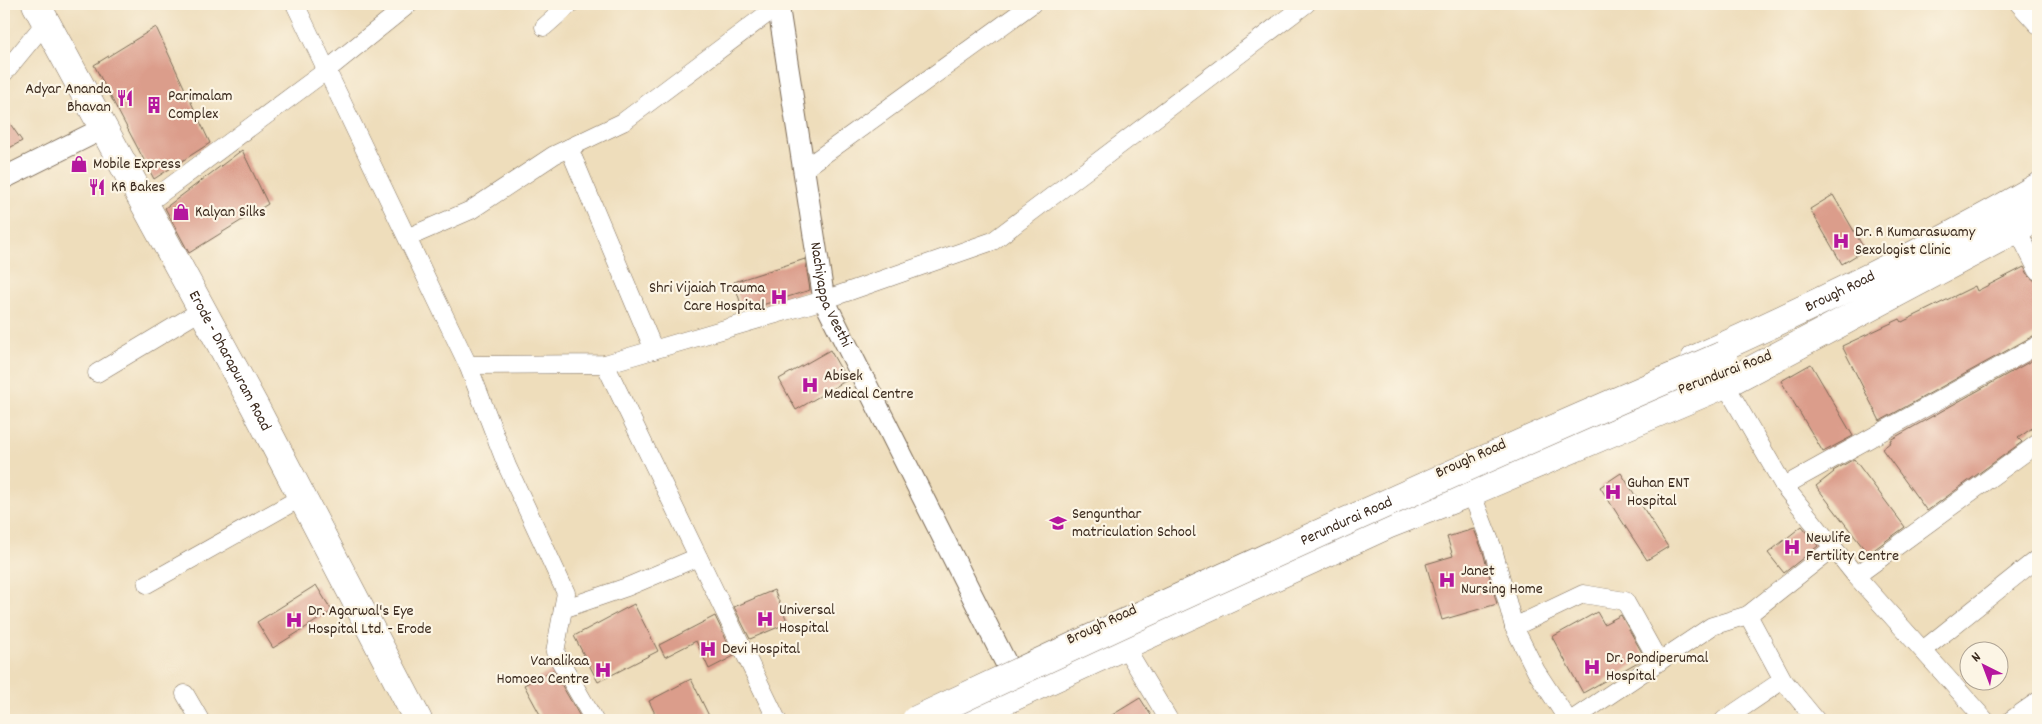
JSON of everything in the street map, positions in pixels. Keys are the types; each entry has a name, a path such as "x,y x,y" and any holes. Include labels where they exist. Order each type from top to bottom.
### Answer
{"main road":[{"name":"Erode - Dharapuram Road","path":"41,13 302,497 418,720"},
{"name":"Brough Road","path":"899,720 1124,614 1775,323 1987,216 2038,186"},
{"name":"Brough Road","path":"1795,347 2028,222"},
{"name":"Perundurai Road","path":"945,720 1256,572 1726,369 1775,323"},
{"name":"Perundurai Road","path":"916,720 1053,655 1512,447 1726,369 1795,347"},
{"name":"Brough Road","path":"981,716 1021,693 1124,645 1388,525 1471,492 1726,369"}],"street":[{"path":"295,4 409,238 468,365 507,466 566,593 555,652 594,720"},
{"path":"144,206 327,70 409,4"},
{"path":"544,27 570,4"},
{"path":"409,238 471,210 554,155 623,122 779,4"},
{"name":"Nachiyappa Veethi","path":"779,4 824,300 1021,693"},
{"path":"804,169 1032,4"},
{"path":"468,365 605,364 824,300 993,241 1306,4"},
{"path":"2019,4 2038,25"},
{"path":"4,73 41,13"},
{"path":"4,178 104,128"},
{"path":"569,148 654,350"},
{"path":"2028,222 2038,271"},
{"path":"97,373 202,310"},
{"path":"1784,486 2038,345"},
{"path":"605,364 777,720"},
{"path":"1726,369 1784,486 1856,576 1985,720"},
{"path":"1856,576 2038,443"},
{"path":"1471,492 1493,549 1514,627 1536,671 1568,720"},
{"path":"147,584 302,497"},
{"path":"1572,720 1712,626 1748,615 1833,548"},
{"path":"564,609 627,587 698,557"},
{"path":"1923,650 2038,558"},
{"path":"1514,627 1582,594 1625,601 1659,662"},
{"path":"1748,615 1783,680 1816,720"},
{"path":"1124,645 1169,720"},
{"path":"1724,720 1783,680"},
{"path":"185,694 200,720"},
{"path":"2011,720 2038,701"}],"building":[{"name":"Parimalam Complex","path":"156,27 210,143 154,179 94,65"},
{"path":"4,115 22,141 4,151"},
{"path":"242,150 268,204 189,253 165,208"},
{"path":"1833,195 1865,250 1842,264 1810,209"},
{"path":"805,259 810,290 743,311 734,282"},
{"path":"2024,267 2038,286 2038,334 1880,421 1842,346 1900,319 1902,322 1975,286 1977,291"},
{"path":"830,350 847,380 796,410 779,379"},
{"path":"2038,357 2038,424 2018,438 2022,442 1927,511 1882,449 1891,442 1890,440"},
{"path":"1811,364 1853,436 1823,452 1781,381"},
{"path":"1854,459 1905,527 1868,554 1816,486 1833,471"},
{"path":"1621,473 1668,547 1647,560 1600,487"},
{"path":"1802,526 1818,546 1784,573 1768,553"},
{"path":"1474,529 1483,552 1497,604 1442,620 1426,564 1453,556 1447,537"},
{"path":"316,585 332,611 273,648 257,622"},
{"path":"774,590 788,623 750,639 734,607"},
{"path":"634,604 658,651 598,682 574,636"},
{"path":"1597,612 1604,624 1621,615 1645,658 1583,693 1552,637"},
{"path":"715,616 734,656 709,669 696,641 665,657 659,645"},
{"path":"553,670 582,720 543,720 524,685"},
{"path":"691,679 711,720 658,720 649,701"},
{"path":"1140,698 1154,720 1104,720"}],"place":[{"name":"Adyar Ananda Bhavan","path":"125,98"},
{"name":"Parimalam Complex","path":"154,105"},
{"name":"Mobile Express","path":"79,164"},
{"name":"KR Bakes","path":"97,187"},
{"name":"Kalyan Silks","path":"181,212"},
{"name":"Dr. R Kumaraswamy Sexologist Clinic","path":"1841,241"},
{"name":"Shri Vijaiah Trauma Care Hospital","path":"779,297"},
{"name":"Abisek Medical Centre","path":"810,385"},
{"name":"Guhan ENT Hospital","path":"1613,492"},
{"name":"Sengunthar matriculation School","path":"1058,523"},
{"name":"Newlife Fertility Centre","path":"1792,547"},
{"name":"Janet Nursing Home","path":"1447,580"},
{"name":"Universal Hospital","path":"765,619"},
{"name":"Dr. Agarwal's Eye Hospital Ltd. - Erode","path":"294,620"},
{"name":"Devi Hospital","path":"708,649"},
{"name":"Dr. Pondiperumal Hospital","path":"1592,667"},
{"name":"Vanalikaa Homoeo Centre","path":"603,670"}]}
